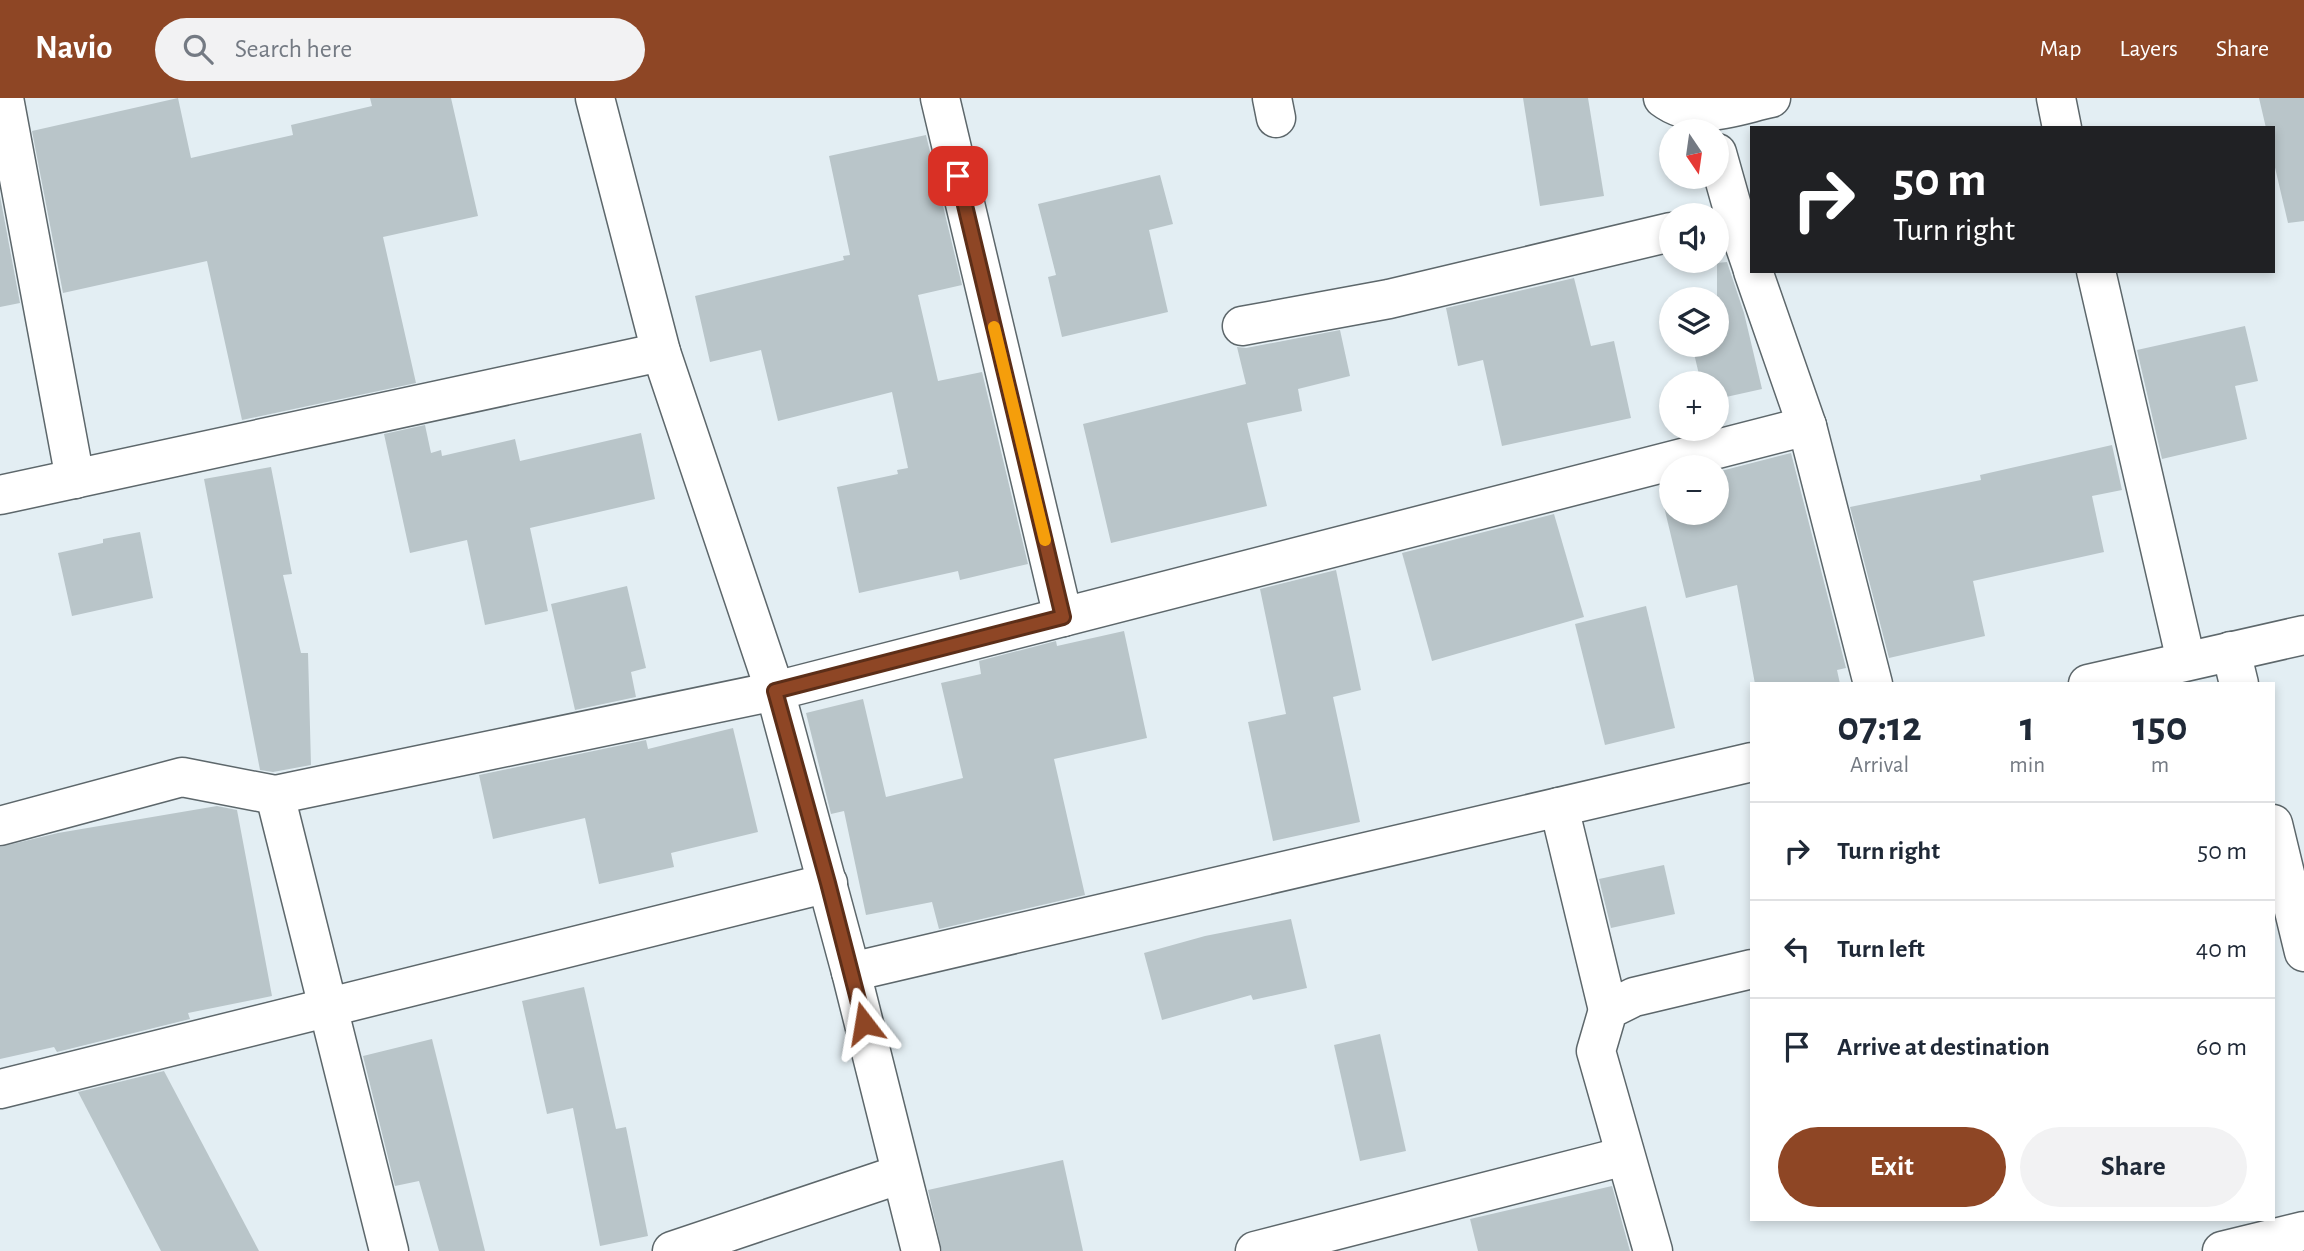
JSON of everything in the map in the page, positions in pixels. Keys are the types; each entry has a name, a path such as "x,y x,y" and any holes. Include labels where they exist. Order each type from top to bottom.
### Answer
{"street":[{"path":"5,98 75,479"},
{"path":"595,98 661,352 775,691 828,883 921,1251"},
{"path":"940,98 1063,617"},
{"path":"1663,98 1675,107 1701,119"},
{"path":"1716,119 1770,98"},
{"path":"2056,98 2062,126"},
{"path":"1729,225 1750,263"},
{"path":"1242,326 1390,299 1659,235"},
{"path":"1754,273 1807,426 1872,682"},
{"path":"2096,273 2186,662"},
{"path":"0,495 661,352"},
{"path":"0,826 182,777 275,795 775,691 1807,426"},
{"path":"2097,682 2186,662 2235,668 2304,635"},
{"path":"851,972 1750,762"},
{"path":"275,795 388,1251"},
{"path":"1559,807 1608,1010 1596,1051 1653,1251"},
{"path":"2275,836 2304,952"},
{"path":"0,1089 828,883"},
{"path":"1608,1010 1634,997 1750,969"},
{"path":"1255,1251 1625,1156"},
{"path":"671,1251 901,1174"},
{"path":"2222,1251 2304,1231"}],"building":[{"path":"178,98 191,158 293,135 291,125 372,106 370,98 451,98 478,216 383,237 416,383 242,420 207,261 63,293 32,131"},
{"path":"1523,98 1588,98 1604,196 1540,206"},
{"path":"2259,98 2304,98 2304,221 2288,223 2275,168 2275,126 2266,126"},
{"path":"926,135 962,285 918,295 938,381 982,372 1028,564 960,580 958,571 859,593 837,487 898,474 897,470 908,468 892,392 778,421 761,350 710,362 695,296 844,260 843,256 850,255 829,156"},
{"path":"1160,175 1173,224 1149,230 1168,312 1062,337 1048,277 1056,275 1038,204"},
{"path":"0,196 20,303 0,307"},
{"path":"1729,268 1744,313 1762,389 1729,396 1729,371 1698,371 1695,357 1729,357 1729,287 1717,287 1717,273 1729,273"},
{"path":"1574,278 1591,346 1614,341 1631,418 1502,446 1483,360 1458,366 1446,308"},
{"path":"2245,326 2258,381 2235,386 2247,439 2162,459 2137,350"},
{"path":"1340,330 1350,376 1298,389 1302,411 1247,423 1267,506 1111,543 1083,424 1246,384 1237,347 1246,348"},
{"path":"425,425 431,453 441,450 442,456 515,439 520,461 641,433 655,499 530,528 548,611 485,625 467,540 410,553 384,434"},
{"path":"2112,445 2122,490 2092,496 2104,552 1973,581 1985,636 1889,658 1850,507 1981,480 1980,475"},
{"path":"1791,453 1846,668 1837,670 1840,682 1755,682 1737,585 1686,598 1668,525 1729,525 1729,469"},
{"path":"271,467 292,574 283,575 301,653 308,653 311,765 273,772 260,770 204,479"},
{"path":"1554,514 1584,617 1432,661 1402,553"},
{"path":"140,532 153,598 72,616 58,553 103,543 103,539"},
{"path":"1336,570 1361,690 1333,697 1360,822 1273,841 1248,722 1286,714 1260,589"},
{"path":"627,586 646,668 631,672 636,697 575,710 551,604"},
{"path":"1646,606 1675,728 1605,745 1575,624"},
{"path":"1124,631 1147,738 1054,759 1085,895 939,929 932,902 866,915 844,811 831,814 806,713 863,699 886,797 963,778 941,683 981,674 979,661 1056,641 1057,646"},
{"path":"733,728 758,832 671,853 674,867 599,884 585,818 493,839 479,775 646,740 648,749"},
{"path":"217,806 237,810 272,996 188,1013 190,1019 57,1052 54,1047 0,1059 0,847 58,833"},
{"path":"1664,865 1675,914 1611,928 1599,879"},
{"path":"1291,919 1307,988 1253,1000 1251,995 1162,1020 1144,953 1205,936"},
{"path":"584,987 616,1129 626,1127 648,1236 600,1246 573,1108 547,1114 522,1001"},
{"path":"1380,1034 1406,1151 1360,1161 1334,1045"},
{"path":"432,1039 485,1251 439,1251 419,1181 395,1186 363,1056"},
{"path":"164,1071 259,1251 161,1251 78,1092"},
{"path":"1063,1160 1083,1251 942,1251 928,1190"},
{"path":"1612,1186 1630,1251 1478,1251 1470,1219"}],"slow traffic":[{"path":"994,327 1045,540"}],"route":[{"path":"864,1023 775,691 1063,617 958,176"}]}
